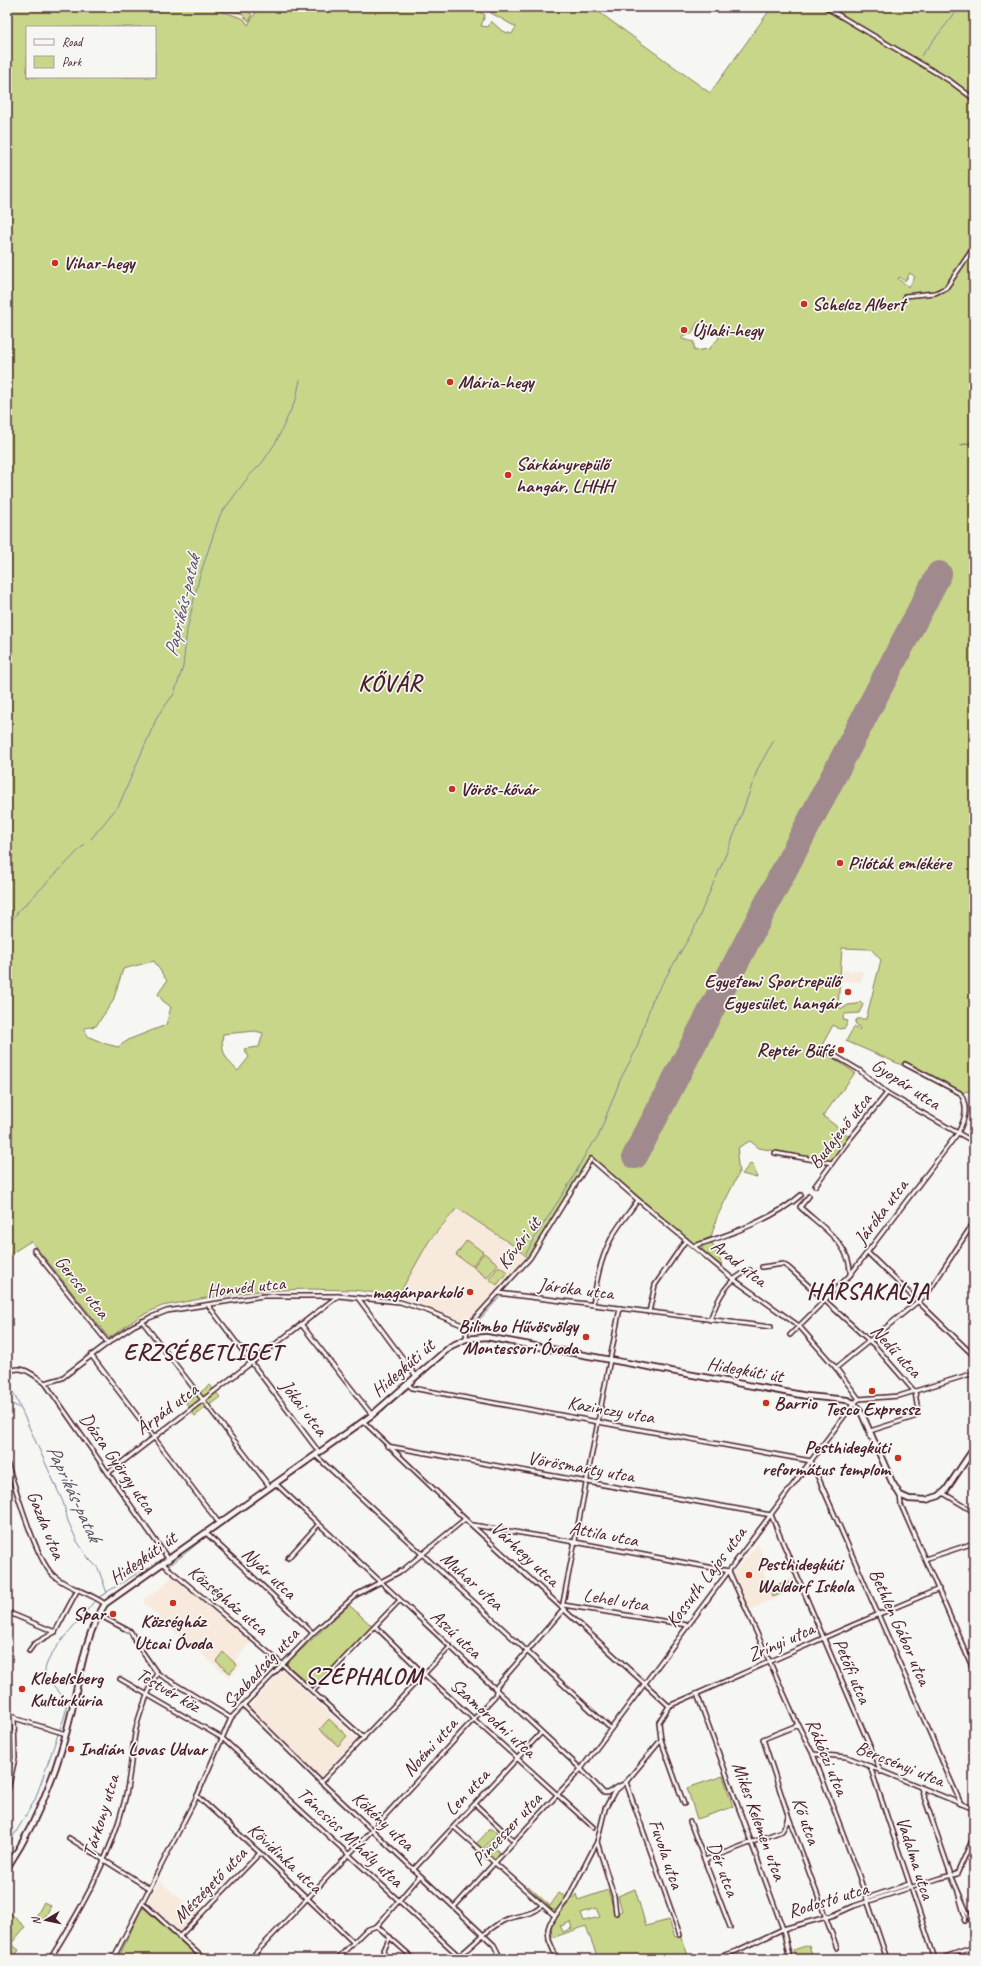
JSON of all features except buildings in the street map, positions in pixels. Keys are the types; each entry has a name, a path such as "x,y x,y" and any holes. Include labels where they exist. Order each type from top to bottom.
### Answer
{"main road":[{"name":"Hidegkúti út","path":"7,1868 36,1818 54,1771 86,1648 105,1604 207,1534 219,1523 316,1456 319,1452 364,1423 372,1414 409,1385 416,1376 443,1352 466,1339 486,1336 807,1396 848,1400 854,1403"},
{"path":"854,1403 862,1414 892,1482 900,1495 909,1499 931,1499 943,1493 974,1448"}],"street":[{"path":"825,7 950,81 974,100"},
{"path":"904,296 935,292 946,288 974,247"},
{"name":"Gyopár utca","path":"822,1048 859,1070 887,1093 974,1142"},
{"name":"Járóka utca","path":"790,1335 850,1275 868,1253 958,1133 965,1118 966,1109 964,1100 960,1093 905,1064"},
{"name":"Budajenő utca","path":"815,1186 887,1093"},
{"path":"775,1152 832,1163"},
{"name":"Arad utca","path":"592,1159 638,1200 733,1279 799,1326 836,1368 859,1399"},
{"name":"Kővári út","path":"467,1328 530,1258 592,1159"},
{"path":"694,1246 755,1223 794,1202 801,1195"},
{"path":"809,1196 800,1207 838,1242 849,1259 851,1265 850,1275"},
{"path":"593,1305 596,1278 603,1258 612,1238 638,1200"},
{"path":"836,1368 918,1302 933,1288 974,1222"},
{"path":"649,1312 656,1285 686,1240"},
{"name":"Gercse utca","path":"34,1250 108,1343"},
{"path":"868,1253 974,1356"},
{"name":"Nedű utca","path":"762,1267 783,1264 789,1268 870,1340 915,1392"},
{"path":"710,1320 719,1296 733,1279 750,1270"},
{"name":"Járóka utca","path":"498,1293 771,1328"},
{"name":"Honvéd utca","path":"45,1383 62,1378 108,1343 142,1321 167,1311 263,1296 338,1296 404,1303 434,1313 467,1328"},
{"name":"Árpád utca","path":"108,1473 338,1296"},
{"path":"358,1298 416,1376"},
{"name":"Jókai utca","path":"208,1305 252,1361 319,1452"},
{"path":"563,1608 620,1308"},
{"name":"Aszú utca","path":"142,1321 203,1400 275,1485 581,1769 604,1793 607,1793 621,1785"},
{"path":"301,1324 372,1414"},
{"path":"466,1339 467,1328"},
{"path":"91,1356 152,1438 219,1523"},
{"path":"7,1372 16,1368 25,1370 45,1383"},
{"path":"859,1399 899,1396 974,1372"},
{"name":"Dózsa György utca","path":"45,1383 169,1560"},
{"name":"Kazinczy utca","path":"409,1385 598,1422 811,1460"},
{"path":"870,1431 914,1417 918,1411 915,1392"},
{"name":"Kossuth Lajos utca","path":"581,1769 610,1728 811,1460 854,1403 859,1399"},
{"name":"Várhegy utca","path":"364,1423 465,1519 669,1706"},
{"name":"Vörösmarty utca","path":"387,1446 771,1515"},
{"name":"Muhar utca","path":"316,1456 610,1728"},
{"name":"Bethlen Gábor utca","path":"811,1460 961,1804"},
{"name":"Gazda utca","path":"7,1463 43,1562 53,1576 95,1596 105,1604"},
{"path":"943,1493 974,1512"},
{"path":"900,1495 901,1505 974,1671"},
{"name":"Petőfi utca","path":"771,1515 881,1772"},
{"name":"Szabadság utca","path":"113,1959 197,1796 231,1718 313,1633 356,1596 403,1570 465,1519"},
{"path":"288,1558 318,1525"},
{"name":"Attila utca","path":"473,1525 575,1542 729,1571"},
{"name":"Nyár utca","path":"207,1534 313,1633"},
{"path":"925,1559 974,1543"},
{"name":"Községház utca","path":"163,1564 282,1664 364,1738"},
{"name":"Rákóczi utca","path":"729,1571 798,1725 813,1754 867,1898 887,1959"},
{"path":"29,1651 34,1644 55,1632 78,1589"},
{"name":"Zrínyi utca","path":"669,1706 938,1589"},
{"path":"313,1692 399,1601"},
{"name":"Lehel utca","path":"563,1608 688,1625"},
{"name":"Noémi utca","path":"250,1959 372,1830 495,1696 497,1686 563,1608"},
{"path":"7,1612 55,1632"},
{"path":"99,1615 131,1632 157,1673 231,1718"},
{"name":"Szamorodni utca","path":"376,1627 424,1674 593,1827"},
{"path":"321,1782 450,1647"},
{"name":"Tárkony utca","path":"50,1959 70,1926 104,1860 124,1803 137,1724 147,1694 157,1673"},
{"name":"Testvér köz","path":"120,1680 222,1738"},
{"name":"Mikes Kelemen utca","path":"697,1694 783,1929 790,1959"},
{"name":"Kökény utca","path":"243,1706 413,1870 484,1935 494,1945 500,1959"},
{"path":"669,1706 659,1722 661,1740 684,1804"},
{"path":"7,1711 14,1716 64,1734"},
{"path":"7,1794 15,1758 14,1716"},
{"name":"Kő utca","path":"798,1725 763,1739 788,1814 825,1917 838,1948"},
{"name":"Len utca","path":"413,1870 476,1805 541,1733"},
{"name":"Táncsics Mihály utca","path":"222,1738 459,1956"},
{"path":"557,1959 549,1940 548,1929 568,1898 596,1842 607,1804 614,1792 626,1782 661,1740"},
{"name":"Bercsényi utca","path":"813,1754 847,1757 974,1809"},
{"name":"Vadalma utca","path":"870,1766 934,1959"},
{"name":"Pinceszer utca","path":"454,1907 581,1769"},
{"name":"Fuvola utca","path":"626,1782 680,1935"},
{"path":"920,1787 953,1875 965,1917 964,1921"},
{"name":"Kövidinka utca","path":"197,1796 308,1897 353,1942"},
{"path":"476,1805 514,1841"},
{"path":"705,1860 782,1831 786,1824 788,1814"},
{"name":"Dér utca","path":"690,1822 730,1927"},
{"path":"454,1826 555,1916"},
{"path":"953,1875 959,1871 974,1836"},
{"path":"69,1838 150,1889"},
{"path":"596,1842 614,1896 616,1913"},
{"name":"Mészégető utca","path":"180,1937 260,1853"},
{"path":"7,1854 14,1858"},
{"name":"Rodostó utca","path":"713,1959 736,1951 783,1929 834,1915 868,1902 953,1875"},
{"path":"337,1959 366,1930 377,1926 420,1876"},
{"name":"Rodostó utca","path":"867,1898 909,1884"},
{"path":"956,1886 974,1928"},
{"path":"143,1903 204,1959"},
{"path":"455,1959 504,1921 538,1910 542,1905"},
{"path":"377,1926 414,1959"},
{"path":"380,1959 390,1937"},
{"path":"939,1959 974,1947"}],"shaded area":[{"path":"216,7 259,7 248,25 216,9"},
{"path":"843,970 863,971 862,982 842,981"},
{"path":"457,1208 517,1248 528,1258 467,1323 398,1296 429,1241"},
{"name":"Pesthidegkúti Waldorf Iskola","path":"758,1544 769,1569 763,1572 767,1580 773,1578 776,1584 793,1577 799,1588 749,1610 733,1573"},
{"path":"172,1576 251,1642 235,1660 241,1665 229,1677 170,1628 144,1603 144,1599 161,1588"},
{"path":"283,1670 357,1739 321,1777 248,1708"},
{"path":"159,1881 199,1914 181,1933 147,1902"}],"green space":[{"path":"7,7 216,7 216,9 244,19 248,25 259,7 473,7 485,15 481,26 488,27 491,21 502,31 512,34 516,27 491,13 491,7 597,7 596,10 710,93 772,7 974,7 974,442 960,445 974,443 974,1095 967,1091 960,1094 904,1066 846,1041 854,1027 859,1030 860,1028 855,1023 857,1019 866,1019 881,960 871,949 842,948 838,1006 842,1009 848,1005 857,1004 860,1001 863,1005 859,1013 845,1014 843,1017 844,1020 848,1021 845,1028 839,1029 833,1025 820,1049 855,1073 823,1116 849,1136 831,1161 759,1148 750,1141 739,1147 737,1156 739,1173 717,1217 711,1237 694,1244 591,1156 528,1258 517,1248 457,1208 429,1241 398,1296 392,1296 394,1300 385,1299 384,1294 354,1290 308,1289 260,1291 206,1298 162,1306 140,1316 109,1338 31,1241 7,1256","holes":["910,273 915,277 909,287 898,279 899,277 905,281","703,321 708,334 716,328 719,338 709,349 694,351 694,342 682,339 682,336 692,334 697,323","154,961 167,981 158,994 163,1001 171,1007 166,1025 130,1039 118,1047 87,1036 84,1028 96,1026 113,1001 123,969","255,1031 263,1033 259,1047 244,1049 249,1057 238,1071 225,1055 222,1045 223,1034"]},
{"path":"220,7 247,7 252,16 249,21 241,13 221,10"},
{"path":"750,1164 753,1165 757,1178 742,1174"},
{"path":"467,1240 483,1252 472,1266 456,1255"},
{"path":"706,1243 713,1244 723,1267 702,1250 702,1246"},
{"path":"484,1253 498,1264 487,1278 473,1267"},
{"path":"499,1266 507,1272 497,1285 489,1279"},
{"path":"210,1385 220,1397 195,1416 186,1403"},
{"path":"787,1581 791,1589 773,1597 770,1588"},
{"path":"349,1605 373,1627 313,1687 286,1664"},
{"path":"223,1652 237,1665 230,1673 216,1661"},
{"path":"329,1719 347,1736 338,1746 320,1729"},
{"path":"723,1776 733,1807 697,1819 687,1788"},
{"path":"491,1828 497,1833 482,1850 476,1844"},
{"path":"490,1844 500,1853 495,1859 485,1850"},
{"path":"527,1885 550,1906 559,1893 568,1898 561,1907 554,1910 547,1907"},
{"path":"635,1889 646,1926 669,1920 675,1937 681,1935 689,1959 598,1959 586,1926 552,1938 551,1925 576,1894 578,1900 608,1890 615,1914 622,1911 618,1896","holes":["596,1908 600,1917 584,1921 581,1913","570,1922 572,1928 563,1932 560,1925 561,1926"]},
{"path":"44,1902 51,1906 43,1921 36,1917"},
{"path":"143,1908 145,1909 200,1959 118,1959"},
{"path":"7,1910 25,1927 11,1944 19,1950 13,1959 7,1959"},
{"path":"809,1945 813,1959 796,1959 793,1950"}],"waterway":[{"path":"921,56 960,7"},
{"name":"Paprikás-patak","path":"91,839 119,805 158,715 174,694 183,667 187,630 199,578 220,515 249,476 262,463 276,442 296,399 300,380"},
{"path":"716,878 736,830 758,768 774,740"},
{"name":"Paprikás-patak","path":"7,926 18,912 85,844"},
{"path":"526,1254 571,1181 587,1151 598,1137 621,1078 636,1050 652,1001 694,929 714,882"},
{"path":"471,1329 499,1298"},
{"path":"346,1437 384,1410 456,1346"},
{"path":"7,1379 20,1407"},
{"name":"Paprikás-patak","path":"7,1401 21,1409 63,1502 68,1521 77,1541 89,1559 98,1568 107,1593 97,1598"},
{"path":"319,1456 339,1442"},
{"path":"210,1534 316,1458"},
{"path":"168,1565 173,1563 207,1536"},
{"path":"107,1592 146,1568"},
{"name":"Paprikás-patak","path":"59,1731 64,1719 66,1707 65,1702 63,1697 48,1678 45,1670 52,1653 95,1600"},
{"path":"400,1602 447,1648"},
{"path":"346,1659 392,1610"},
{"name":"Paprikás-patak","path":"7,1847 35,1800 58,1734"}],"runway":[{"path":"635,1156 939,574"}],"place":[{"name":"Vihar-hegy","path":"55,263"},
{"name":"Schelcz Albert","path":"804,304"},
{"name":"Újlaki-hegy","path":"684,330"},
{"name":"Mária-hegy","path":"450,382"},
{"name":"Sárkányrepülő hangár, LHHH","path":"508,475"},
{"name":"Vörös-kővár","path":"452,789"},
{"name":"Pilóták emlékére","path":"840,863"},
{"name":"Egyetemi Sportrepülő Egyesület, hangár","path":"848,992"},
{"name":"Reptér Büfé","path":"841,1050"},
{"name":"magánparkoló","path":"470,1292"},
{"name":"Bilimbo Hűvösvölgy Montessori Óvoda","path":"586,1337"},
{"name":"Tesco Expressz","path":"872,1391"},
{"name":"Barrio","path":"766,1403"},
{"name":"Pesthidegkúti református templom","path":"898,1458"},
{"name":"Pesthidegkúti Waldorf Iskola","path":"749,1575"},
{"name":"Községház Utcai Óvoda","path":"173,1603"},
{"name":"Spar","path":"113,1614"},
{"name":"Klebelsberg Kultúrkúria","path":"22,1689"},
{"name":"Indián Lovas Udvar","path":"71,1749"}],"district":[{"name":"KŐVÁR","path":"390,683"},
{"name":"HÁRSAKALJA","path":"868,1291"},
{"name":"ERZSÉBETLIGET","path":"203,1352"},
{"name":"SZÉPHALOM","path":"364,1676"}]}
